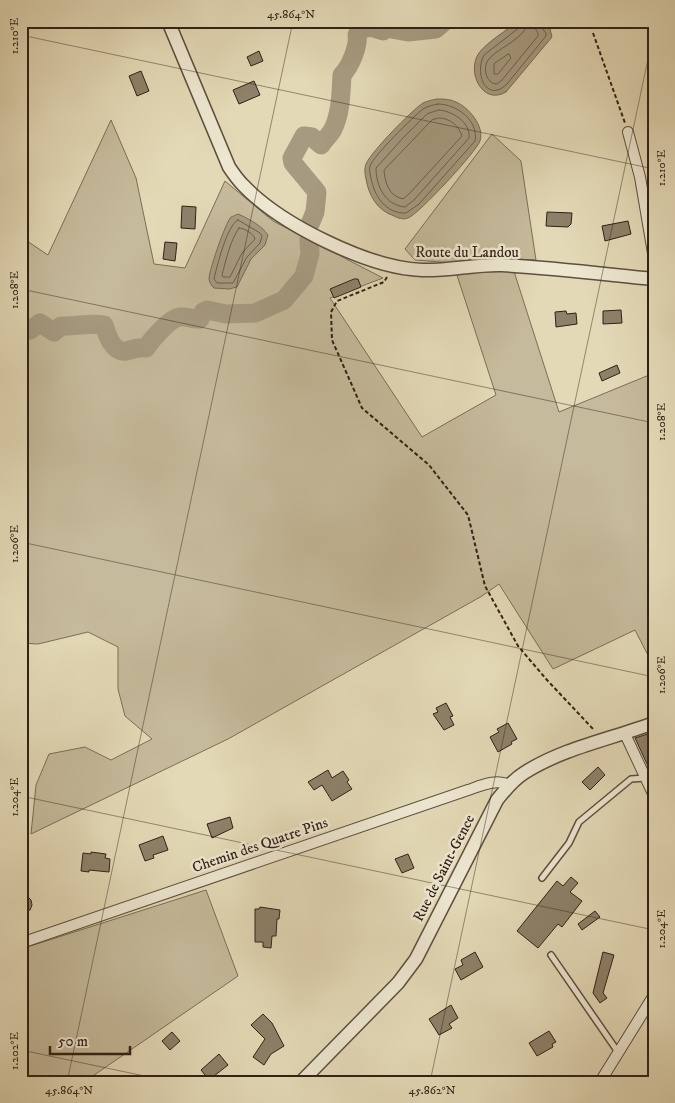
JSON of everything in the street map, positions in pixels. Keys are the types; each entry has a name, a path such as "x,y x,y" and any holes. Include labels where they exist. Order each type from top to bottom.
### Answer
{"street":[{"name":"Route du Landou","path":"168,21 229,167 243,185 276,212 302,228 348,252 394,266 423,270 500,265 654,279"},
{"path":"628,132 640,177 654,259"},
{"name":"Rue de Saint-Gence","path":"301,1082 398,983 416,959 497,800 509,785 523,773 542,763 654,723"},
{"path":"625,734 654,796"},
{"name":"Chemin des Quatre Pins","path":"21,943 492,782 509,785"},
{"path":"600,1082 654,995"}],"lane":[{"path":"542,878 569,843 579,822 631,779 645,778"},
{"path":"551,956 618,1052"}],"path":[{"path":"593,33 628,132"},
{"path":"394,266 384,282 337,301 331,312 332,340 362,408 429,466 468,515 484,586 518,646 547,680 604,740"}],"shaded area":[{"path":"111,120 136,178 154,264 185,268 225,181 273,221 383,278 330,298 422,437 496,395 453,263 415,260 405,249 492,134 521,161 536,260 510,259 559,412 654,373 654,667 635,630 553,669 499,584 482,596 228,739 31,834 36,785 49,754 85,747 111,760 152,739 125,716 118,689 118,647 88,632 38,644 21,643 21,237 48,255"},
{"path":"206,890 238,976 84,1082 21,1082 21,949"}],"water":[{"path":"519,21 542,21 550,29 552,37 506,92 497,95 483,91 476,77 474,69 475,60 487,45"},
{"path":"437,99 456,102 466,108 478,123 481,135 480,141 459,169 423,206 408,218 399,218 383,210 375,202 367,185 365,166 375,151 410,114 423,103"},
{"path":"238,214 265,231 268,235 265,245 251,259 237,287 229,289 214,288 209,278 215,256 228,221 231,217"}],"building":[{"path":"259,51 263,61 251,66 247,57"},
{"path":"141,71 149,91 137,96 129,76"},
{"path":"254,81 260,95 239,104 233,90"},
{"path":"182,206 196,207 195,229 181,228"},
{"path":"547,212 572,213 571,224 568,227 546,226"},
{"path":"628,221 631,234 605,241 602,226"},
{"path":"165,242 177,243 175,261 163,259"},
{"path":"358,279 361,287 334,298 330,289"},
{"path":"621,310 622,323 603,324 603,311"},
{"path":"566,311 567,314 576,313 577,324 556,327 555,312"},
{"path":"617,365 620,373 602,381 599,373"},
{"path":"446,703 453,716 450,717 454,725 444,730 433,714 438,712 436,708"},
{"path":"508,723 517,739 498,752 490,737 499,732 497,729"},
{"path":"651,733 654,743 654,779 635,738"},
{"path":"598,767 605,775 590,790 582,782"},
{"path":"328,770 332,778 343,771 352,789 332,801 322,785 314,790 308,782"},
{"path":"230,817 233,828 212,838 207,824"},
{"path":"163,836 168,850 153,855 154,858 145,861 139,845"},
{"path":"91,852 106,854 105,858 110,859 109,872 81,871 83,853 91,854"},
{"path":"408,854 414,868 402,873 395,859"},
{"path":"571,877 578,883 570,892 582,901 562,927 558,924 538,948 517,931 557,881 563,886"},
{"path":"21,896 29,898 32,905 30,910 21,913"},
{"path":"260,907 280,910 279,919 277,919 276,936 272,936 271,948 263,947 263,942 255,942 255,909"},
{"path":"595,911 600,917 582,930 578,924"},
{"path":"475,952 483,967 461,980 455,969 463,965 461,960"},
{"path":"603,952 614,955 603,993 607,998 600,1003 593,993"},
{"path":"451,1005 458,1018 449,1024 452,1028 439,1035 429,1019"},
{"path":"263,1014 272,1023 284,1046 271,1054 264,1065 253,1057 265,1039 251,1025"},
{"path":"549,1031 556,1042 552,1044 553,1047 537,1056 529,1043"},
{"path":"172,1032 180,1041 170,1050 162,1041"},
{"path":"219,1054 228,1065 209,1080 201,1070"}],"waterway":[{"path":"310,224 315,212 317,192 293,163 292,158 304,136 312,137 321,145 333,129 339,109 342,75 353,56 357,45 357,35 360,30 370,27 383,31 386,28 408,32 436,29 445,21"},
{"path":"21,325 30,330 40,323 54,332 61,326 104,325 111,342 121,351 146,348 152,339 176,318 200,319 203,312 207,310 226,314 255,313 284,300 304,276 310,254 309,240"}]}
